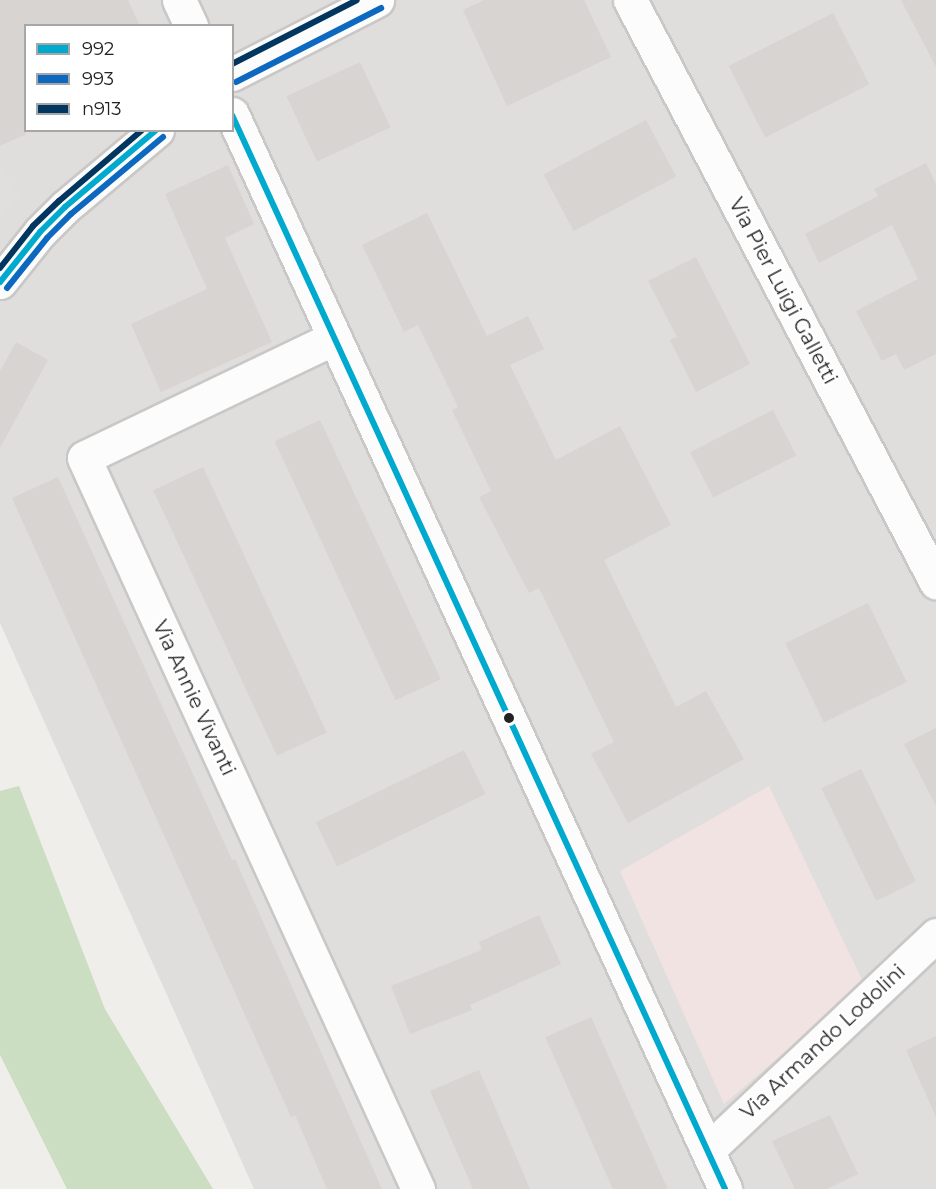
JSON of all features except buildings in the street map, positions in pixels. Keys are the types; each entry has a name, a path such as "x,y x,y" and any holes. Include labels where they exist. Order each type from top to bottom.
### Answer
{"street":[{"path":"179,0 190,24"},
{"path":"234,73 377,0"},
{"name":"Via Pier Luigi Galletti","path":"630,0 936,582"},
{"path":"234,118 726,1189"},
{"path":"0,282 40,232 65,207 86,187 155,132"},
{"name":"Via Annie Vivanti","path":"334,338 84,458 418,1189"},
{"name":"Via Armando Lodolini","path":"709,1149 936,935"}],"shaded area":[{"path":"0,0 936,0 936,1189 254,1189 0,623"},
{"path":"0,168 20,196 0,220"},
{"path":"769,786 864,984 724,1104 620,871"}],"green space":[{"path":"19,786 105,1009 213,1189 67,1189 0,1055 0,791"}],"transit line":[{"name":"n913","path":"234,63 357,0"},
{"name":"993","path":"236,82 381,8"},
{"name":"992","path":"234,119 725,1189"},
{"name":"n913","path":"0,268 33,226 140,132"},
{"name":"992","path":"0,282 40,232 65,207 154,132"},
{"name":"993","path":"7,288 47,238 71,214 163,137"}]}
